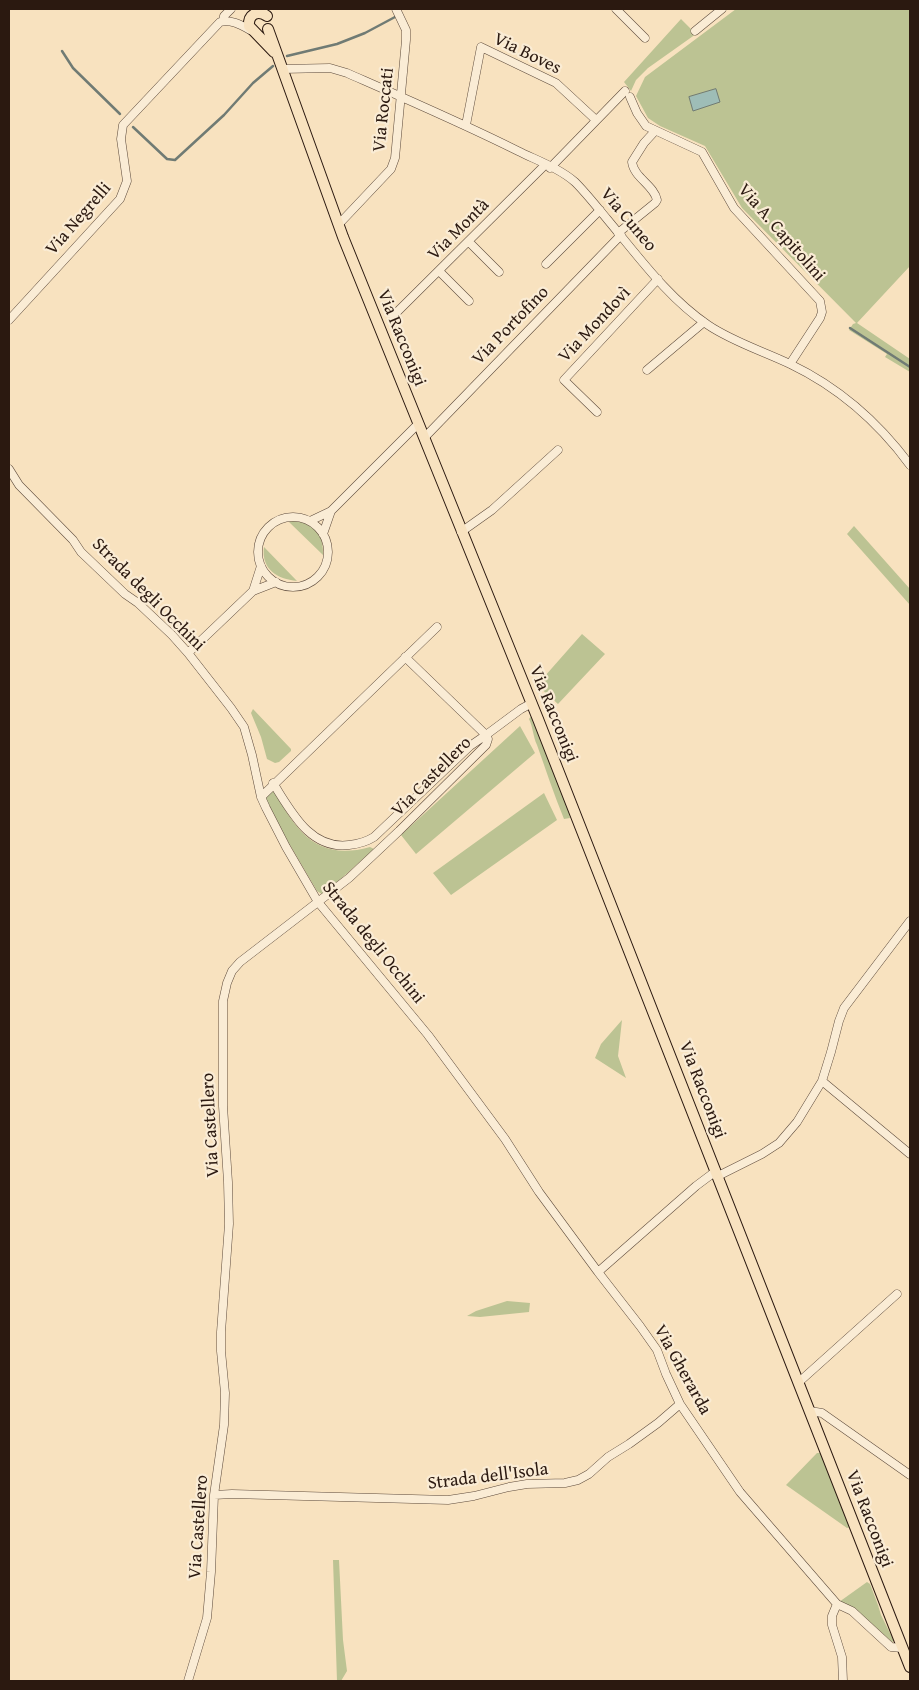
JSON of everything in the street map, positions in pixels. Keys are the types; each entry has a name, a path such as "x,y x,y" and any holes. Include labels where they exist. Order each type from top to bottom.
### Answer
{"main road":[{"path":"266,12 269,22 268,29 263,33 253,32 248,23 254,13 266,12"},
{"name":"Via Racconigi","path":"268,29 338,224 461,532 532,703 909,1662"},
{"name":"Via Racconigi","path":"253,32 278,56"}],"street":[{"name":"Via Negrelli","path":"9,320 120,199 127,181 121,139 124,125 223,21 224,16 231,9"},
{"name":"Via Roccati","path":"338,224 392,169 395,158 406,40 404,25 396,9"},
{"path":"616,9 645,38"},
{"path":"695,31 722,9"},
{"path":"233,22 254,13"},
{"path":"223,21 233,22 253,32"},
{"name":"Via Boves","path":"466,125 481,47 556,83 596,120"},
{"name":"Via Cuneo","path":"282,69 330,68 347,73 466,125 574,181 686,309 727,336 790,364 828,386 876,424 910,465"},
{"name":"Via Montà","path":"393,316 625,90"},
{"name":"Via A. Capitolini","path":"630,97 646,126 702,152 734,208 820,301 822,312 820,318 790,364"},
{"name":"Via Portofino","path":"424,438 619,234 655,203 657,200 654,192 633,168 632,162 644,143 655,131"},
{"path":"546,264 600,210"},
{"path":"468,242 499,272"},
{"path":"439,271 469,301"},
{"name":"Via Mondovì","path":"597,412 564,380 658,279"},
{"path":"647,370 704,322"},
{"path":"310,521 331,511 418,424"},
{"path":"461,532 492,510 558,450"},
{"name":"Strada degli Occhini","path":"9,469 19,485 73,540 81,552 172,635 226,701 244,727 261,797 286,847 318,902 428,1035 505,1139 539,1192 598,1272"},
{"path":"323,534 331,511"},
{"path":"291,517 301,518 310,521 323,534 327,545 324,567 318,576 308,583 298,586 287,586 270,578 261,566 258,557 258,547 266,530 273,523 291,517"},
{"path":"253,591 261,566"},
{"path":"188,653 253,591 276,582"},
{"path":"261,797 437,626"},
{"path":"274,783 294,816 312,835 329,845 340,846 366,842 374,837 470,746 486,735 405,657"},
{"name":"Via Castellero","path":"188,1681 207,1618 214,1496 224,1425 225,1393 221,1332 229,1224 223,1106 224,1001 227,983 232,971 240,962 349,878 399,831 486,745 488,739 486,735 532,703"},
{"path":"598,1272 696,1186 717,1174 762,1154 782,1141 797,1122 822,1081 832,1052 838,1021 844,1008 910,921"},
{"path":"822,1081 910,1154"},
{"name":"Via Gherarda","path":"598,1272 657,1350 680,1404 740,1492 837,1604 852,1611 891,1647 902,1648"},
{"path":"798,1382 897,1294"},
{"name":"Strada dell'Isola","path":"214,1496 232,1494 448,1500 518,1486 565,1483 578,1480 589,1474 608,1457 629,1444 680,1404"},
{"path":"810,1411 822,1413 910,1475"},
{"path":"837,1604 832,1616 832,1625 842,1657 843,1681"}],"green space":[{"path":"736,9 910,9 910,266 857,323 910,359 910,372 885,357 887,354 849,330 856,323 742,208 705,146 660,126 648,118 636,96 645,77"},
{"path":"681,19 696,34 648,68 636,80 631,91 624,82"},
{"path":"296,520 308,524 317,532 322,542 323,555 289,522"},
{"path":"854,526 910,589 910,605 847,534"},
{"path":"264,547 297,581 283,578 272,572 265,561"},
{"path":"582,634 605,654 558,704 537,685"},
{"path":"253,709 291,749 279,762 275,763 267,759 261,737 251,713"},
{"path":"531,716 570,818 564,819 557,801 535,739 529,719"},
{"path":"520,726 535,753 416,854 401,835"},
{"path":"273,789 290,818 310,839 322,846 336,850 352,851 370,847 374,849 323,895 317,891 270,811 265,798"},
{"path":"544,793 557,820 451,895 433,873"},
{"path":"622,1020 618,1056 626,1078 595,1058 601,1044"},
{"path":"507,1301 530,1303 529,1312 480,1317 467,1316 476,1311"},
{"path":"817,1453 823,1453 851,1527 847,1528 786,1485"},
{"path":"333,1560 339,1560 343,1640 347,1671 341,1681 337,1681"},
{"path":"867,1582 870,1584 881,1615 894,1641 892,1642 854,1608 839,1602"}],"water":[{"path":"716,89 720,102 693,111 689,97"}],"waterway":[{"path":"287,56 337,44 365,33 395,17"},
{"path":"62,51 73,68 120,114"},
{"path":"133,127 167,159 175,160 224,115 253,83 273,66"},
{"path":"850,328 910,367"}]}
